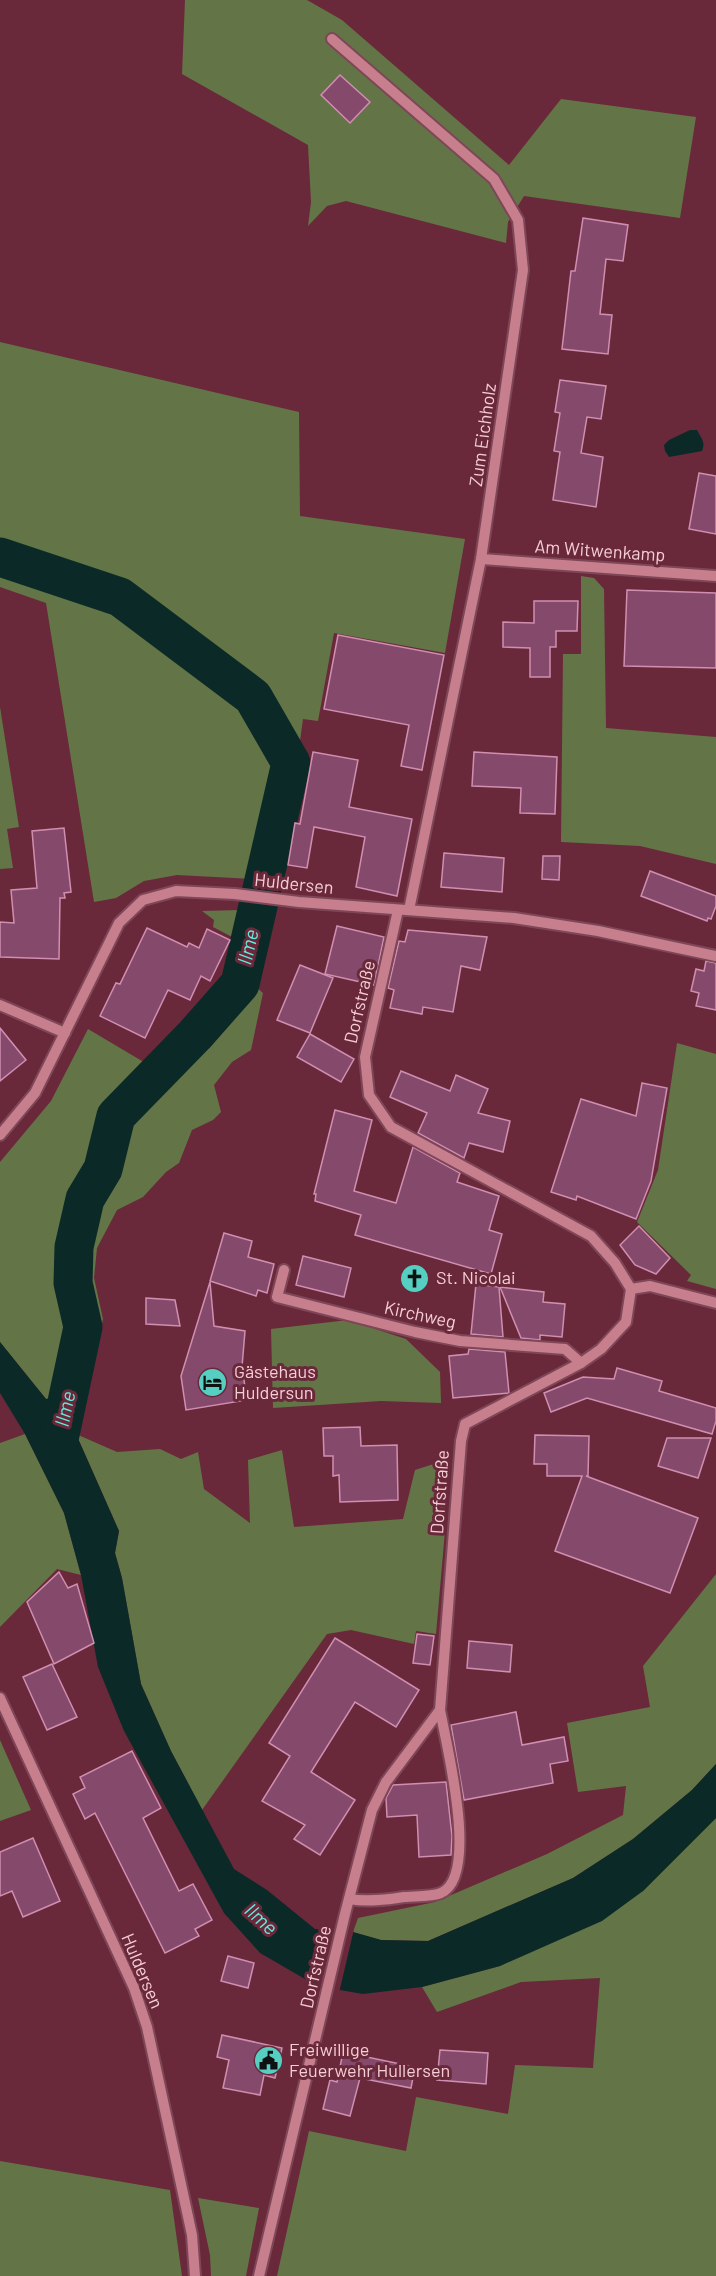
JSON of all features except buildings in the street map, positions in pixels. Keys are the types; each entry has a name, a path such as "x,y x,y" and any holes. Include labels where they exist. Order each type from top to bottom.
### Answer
{"street":[{"name":"Zum Eichholz","path":"332,39 494,179 518,220 523,270 482,560 403,910"},
{"name":"Am Witwenkamp","path":"482,560 716,576"},
{"name":"Huldersen","path":"0,1135 35,1093 119,923 143,900 176,891 514,918 567,926 716,956"},
{"name":"Dorfstraße","path":"259,2276 372,1810 386,1782 440,1710 461,1441 465,1424 581,1364 601,1349 626,1322 631,1289 615,1263 591,1236 391,1127 369,1095 365,1057 403,910"},
{"path":"0,1005 65,1033"},
{"name":"Kirchweg","path":"284,1270 277,1298 460,1341 565,1349 581,1364"},
{"path":"631,1289 650,1286 716,1303"},
{"name":"Huldersen","path":"0,1698 134,1988 147,2027 192,2235 195,2276"},
{"path":"349,1899 367,1902 441,1893 453,1881 459,1854 459,1811 440,1710"}],"green space":[{"path":"185,0 307,0 342,20 509,165 561,99 696,117 680,218 524,196 508,222 506,243 346,201 327,206 308,226 311,202 308,145 182,74"},
{"path":"0,342 299,412 300,516 465,539 445,653 334,633 318,721 303,719 290,814 274,883 253,879 177,875 144,881 116,898 94,902 46,603 0,587"},
{"path":"581,576 594,578 604,589 606,728 716,737 716,864 640,846 561,842 563,654 581,654"},
{"path":"0,707 19,827 7,829 13,868 0,869"},
{"path":"240,910 272,914 263,946 247,979 263,993 251,1050 232,1062 214,1085 221,1112 213,1120 192,1130 179,1163 166,1172 143,1197 117,1210 97,1248 94,1278 103,1319 76,1434 53,1398 46,1399 0,1342 0,1162 51,1101 88,1029 147,1064 184,1028 211,995 232,965 236,953 236,939 213,927 214,920 202,911"},
{"path":"677,1043 716,1054 716,1289 687,1281 691,1275 637,1222 658,1170"},
{"path":"348,1320 406,1339 440,1372 441,1403 381,1401 273,1408 271,1329"},
{"path":"25,1434 64,1513 81,1575 57,1569 0,1627 0,1443"},
{"path":"76,1434 117,1452 160,1449 181,1459 198,1452 204,1489 250,1523 248,1460 282,1450 294,1527 403,1519 415,1470 446,1460 445,1531 436,1634 416,1631 414,1644 351,1630 327,1634 202,1810 171,1751 141,1684 122,1578 115,1553 119,1531"},
{"path":"716,1574 716,1764 692,1790 633,1839 573,1878 428,1941 381,1940 353,1932 358,1918 435,1902 547,1854 623,1815 626,1786 578,1792 567,1723 650,1707 643,1666"},
{"path":"0,1740 31,1810 0,1821"},
{"path":"716,1818 716,2276 277,2276 309,2131 406,2151 416,2097 508,2114 515,2065 593,2068 600,1978 521,1982 437,2012 422,1987 500,1966 643,1891"},
{"path":"0,2161 170,2190 182,2276 0,2276"},
{"path":"198,2198 259,2208 246,2276 211,2276 210,2255"}],"water":[{"path":"690,430 697,430 703,443 702,451 669,457 664,445 669,440"},
{"path":"0,1342 46,1399 53,1398 76,1434 119,1531 115,1553 122,1578 141,1684 171,1751 234,1869 267,1890 315,1929 353,1932 381,1940 428,1941 573,1878 633,1839 692,1790 716,1764 716,1818 643,1891 602,1921 500,1966 422,1987 363,1994 317,1986 260,1953 224,1913 124,1731 98,1667 81,1575 64,1513 25,1434 0,1393"}],"pier":[{"path":"331,1927 354,1929 339,1993 316,1989"}],"waterway":[{"name":"Ilme","path":"0,557 120,597 253,697 291,763 240,984 195,1035 116,1116 103,1169 85,1199 74,1247 73,1283 83,1327 58,1444"}],"place":[{"name":"St. Nicolai","path":"415,1278"},
{"name":"Gästehaus Huldersun","path":"213,1382"},
{"name":"Freiwillige Feuerwehr Hullersen","path":"268,2060"}]}
